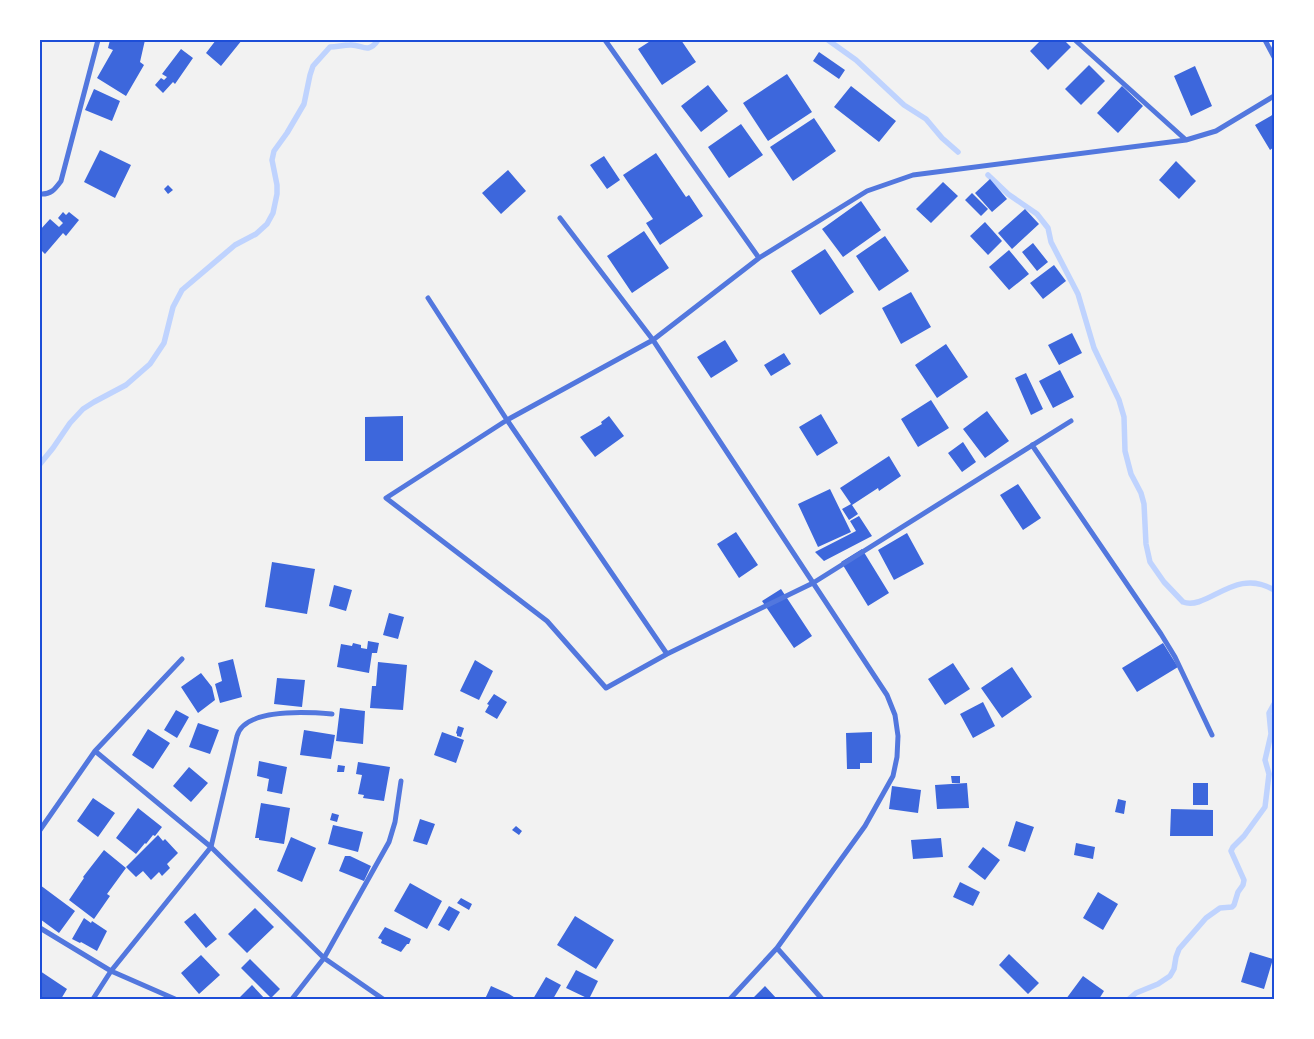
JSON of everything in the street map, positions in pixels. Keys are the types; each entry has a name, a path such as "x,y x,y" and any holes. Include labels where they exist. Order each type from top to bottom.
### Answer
{"street":[{"path":"40,194 47,195 55,190 61,181 98,40"},
{"path":"605,40 759,258"},
{"path":"1075,40 1186,140"},
{"path":"1265,40 1274,56"},
{"path":"1071,421 813,583 667,654 606,688 547,621 386,498 506,420 653,340 759,258 866,191 913,175 1194,139 1216,131 1274,96"},
{"path":"560,218 653,340 887,695 895,715 898,736 897,757 893,776 866,826 777,948 730,999"},
{"path":"428,298 506,420 667,654"},
{"path":"1032,445 1161,634 1175,657 1212,735"},
{"path":"40,830 95,752 182,658"},
{"path":"93,999 111,971 211,847 237,736 244,724 249,721 279,714 302,712 332,714"},
{"path":"95,752 211,847 324,958 384,999"},
{"path":"292,999 324,958 389,842 395,822 401,781"},
{"path":"40,928 111,971 175,999"},
{"path":"777,948 822,999"}],"building":[{"path":"110,40 145,40 140,62 144,65 126,96 97,78 113,50 108,48"},
{"path":"216,40 242,40 221,66 206,53"},
{"path":"652,40 681,40 696,62 662,85 638,49"},
{"path":"1041,40 1064,40 1071,47 1048,70 1030,51"},
{"path":"181,49 193,58 175,84 173,82 163,93 155,85 161,78 164,80 167,77 162,74"},
{"path":"819,52 845,70 839,79 813,61"},
{"path":"1089,65 1105,81 1081,105 1065,89"},
{"path":"1195,66 1212,106 1191,116 1174,76"},
{"path":"787,74 812,112 768,141 743,103"},
{"path":"708,85 728,111 701,132 681,106"},
{"path":"851,86 896,121 879,142 834,107"},
{"path":"1122,86 1143,106 1118,133 1097,113"},
{"path":"94,89 120,101 112,121 85,110"},
{"path":"1274,114 1274,147 1270,150 1255,125"},
{"path":"814,118 836,151 793,181 770,147"},
{"path":"741,124 763,155 729,178 708,147"},
{"path":"100,150 131,165 115,198 84,182"},
{"path":"656,153 686,197 689,195 703,216 660,245 646,223 653,219 623,175"},
{"path":"604,156 620,180 607,189 590,165"},
{"path":"1176,161 1196,181 1179,199 1159,180"},
{"path":"508,170 526,191 501,214 482,193"},
{"path":"990,179 1007,199 992,212 975,193"},
{"path":"943,182 958,196 931,223 916,209"},
{"path":"168,185 173,190 168,194 164,189"},
{"path":"972,193 988,209 981,216 965,200"},
{"path":"861,201 881,230 843,257 822,229"},
{"path":"1025,209 1039,224 1012,249 998,233"},
{"path":"63,212 66,215 69,212 79,220 66,236 63,233 45,254 40,249 40,230 50,219 59,227 63,223 58,218"},
{"path":"985,222 1002,241 988,255 970,236"},
{"path":"644,231 669,268 632,293 607,256"},
{"path":"885,236 909,271 879,291 856,256"},
{"path":"1033,243 1048,262 1037,271 1022,252"},
{"path":"825,249 854,292 820,315 791,271"},
{"path":"1009,250 1029,274 1009,290 989,267"},
{"path":"1054,265 1066,281 1043,299 1030,283"},
{"path":"911,292 931,327 901,344 882,308"},
{"path":"1072,333 1082,353 1059,365 1048,345"},
{"path":"725,340 738,361 711,378 697,357"},
{"path":"946,344 968,377 937,398 915,365"},
{"path":"784,353 791,364 771,376 764,365"},
{"path":"1060,370 1074,397 1053,408 1039,381"},
{"path":"1026,373 1043,409 1031,415 1015,378"},
{"path":"931,400 949,428 918,447 901,419"},
{"path":"987,411 1009,441 985,458 963,429"},
{"path":"821,414 838,443 817,456 799,427"},
{"path":"403,416 403,461 365,461 365,417"},
{"path":"609,416 624,436 595,457 580,437 602,424 601,422"},
{"path":"963,442 976,462 962,472 948,453"},
{"path":"889,456 901,476 879,491 878,488 852,505 858,514 849,520 842,509 851,504 840,488"},
{"path":"1018,484 1041,518 1023,530 1000,495"},
{"path":"830,489 851,532 818,547 798,504"},
{"path":"859,516 872,536 824,561 815,552 856,531 850,521"},
{"path":"736,532 758,565 739,578 717,544"},
{"path":"907,533 924,564 894,580 878,550"},
{"path":"862,549 889,593 868,606 841,562"},
{"path":"272,562 315,569 307,614 265,607"},
{"path":"334,585 352,590 346,611 329,606"},
{"path":"781,589 812,636 794,648 762,601"},
{"path":"389,613 404,617 398,639 383,635"},
{"path":"368,641 379,643 377,653 372,653 369,673 337,667 341,644 352,646 353,643 367,649"},
{"path":"1163,643 1178,667 1137,692 1122,668"},
{"path":"233,659 242,697 220,703 215,684 222,681 218,663"},
{"path":"475,660 493,671 479,700 460,691"},
{"path":"378,662 407,665 403,710 370,708 372,686 376,686"},
{"path":"953,663 970,689 945,705 928,679"},
{"path":"1012,667 1032,697 1002,718 981,688"},
{"path":"201,673 212,687 215,700 198,713 181,687"},
{"path":"277,678 305,680 302,707 274,704"},
{"path":"494,694 507,702 497,719 485,712 489,705 487,704"},
{"path":"983,702 995,726 973,738 960,714"},
{"path":"340,708 365,711 363,744 336,741"},
{"path":"176,710 189,717 177,738 164,730"},
{"path":"198,723 219,730 210,754 189,747"},
{"path":"458,726 464,728 461,737 457,736 456,733"},
{"path":"148,729 170,743 153,769 132,755"},
{"path":"304,730 335,735 331,759 300,755"},
{"path":"442,732 464,740 456,763 434,755"},
{"path":"872,732 872,763 860,763 860,769 847,769 846,733"},
{"path":"259,761 287,767 282,794 267,791 269,779 257,776"},
{"path":"358,762 390,767 384,801 363,798 364,795 358,794 362,775 356,774"},
{"path":"338,765 345,766 344,772 337,772"},
{"path":"189,767 208,783 191,802 173,786"},
{"path":"951,776 960,776 960,783 952,783"},
{"path":"967,783 969,808 937,809 935,785"},
{"path":"1193,783 1208,783 1208,805 1193,805"},
{"path":"892,786 921,790 918,813 889,809"},
{"path":"93,798 115,813 98,837 77,821"},
{"path":"1118,799 1126,801 1124,814 1115,812"},
{"path":"261,803 290,808 284,844 255,838"},
{"path":"138,808 162,827 136,854 116,838"},
{"path":"1171,809 1213,810 1213,836 1170,836"},
{"path":"332,813 339,815 337,822 330,820"},
{"path":"420,819 435,824 427,845 413,841"},
{"path":"1016,821 1034,827 1025,852 1008,846"},
{"path":"333,825 363,832 358,852 328,844"},
{"path":"516,826 522,831 519,835 512,830"},
{"path":"158,835 163,841 165,839 178,853 167,864 170,868 162,876 159,872 151,880 143,871 136,877 126,867"},
{"path":"291,837 316,848 302,882 277,871"},
{"path":"941,838 943,857 913,859 911,840"},
{"path":"1076,843 1095,847 1093,859 1074,855"},
{"path":"983,847 1000,860 985,880 968,867"},
{"path":"104,850 126,868 107,894 110,896 94,919 69,900 83,877"},
{"path":"345,856 350,856 371,866 364,881 339,871"},
{"path":"960,882 980,892 973,906 953,897"},
{"path":"410,883 442,901 427,929 394,911"},
{"path":"40,885 75,911 59,933 40,919"},
{"path":"1098,892 1118,904 1103,930 1083,918"},
{"path":"461,898 472,904 469,910 457,903"},
{"path":"449,906 460,912 449,931 438,925"},
{"path":"255,908 274,927 247,953 228,934"},
{"path":"195,913 217,939 206,948 184,922"},
{"path":"575,916 614,940 596,969 557,945"},
{"path":"84,918 107,931 97,951 72,939"},
{"path":"385,927 411,939 401,952 381,943 382,940 378,938"},
{"path":"1250,952 1273,959 1264,989 1241,982"},
{"path":"1009,954 1039,983 1028,994 999,965"},
{"path":"201,955 220,975 199,994 181,973"},
{"path":"250,959 280,989 271,998 241,968"},
{"path":"576,970 598,981 589,999 566,988"},
{"path":"40,971 67,989 61,999 40,999"},
{"path":"1083,976 1104,991 1099,999 1066,999"},
{"path":"546,977 561,985 553,999 533,999"},
{"path":"252,985 265,999 238,999"},
{"path":"491,986 509,994 517,999 485,999"},
{"path":"765,986 777,999 752,999"}],"waterway":[{"path":"40,464 70,423 83,409 126,385 150,364 164,343 173,307 182,290 235,245 256,234 267,224 273,213 277,194 272,160 274,151 304,104 313,66 330,47 354,45 368,48 378,40"},
{"path":"828,40 856,60 904,105 926,119 942,138 958,152"},
{"path":"988,175 1008,194 1037,214 1048,228 1051,242 1078,294 1094,348 1119,400 1124,417 1125,451 1131,474 1141,493 1144,504 1146,544 1150,562 1164,582 1183,602 1202,601 1223,590 1247,583 1260,584 1274,590"},
{"path":"1129,999 1136,993 1158,984 1170,976 1174,969 1179,949 1206,918 1220,908 1232,907 1234,905 1244,880 1231,851 1265,807 1269,774 1265,760 1271,734 1269,713 1274,704"}]}
